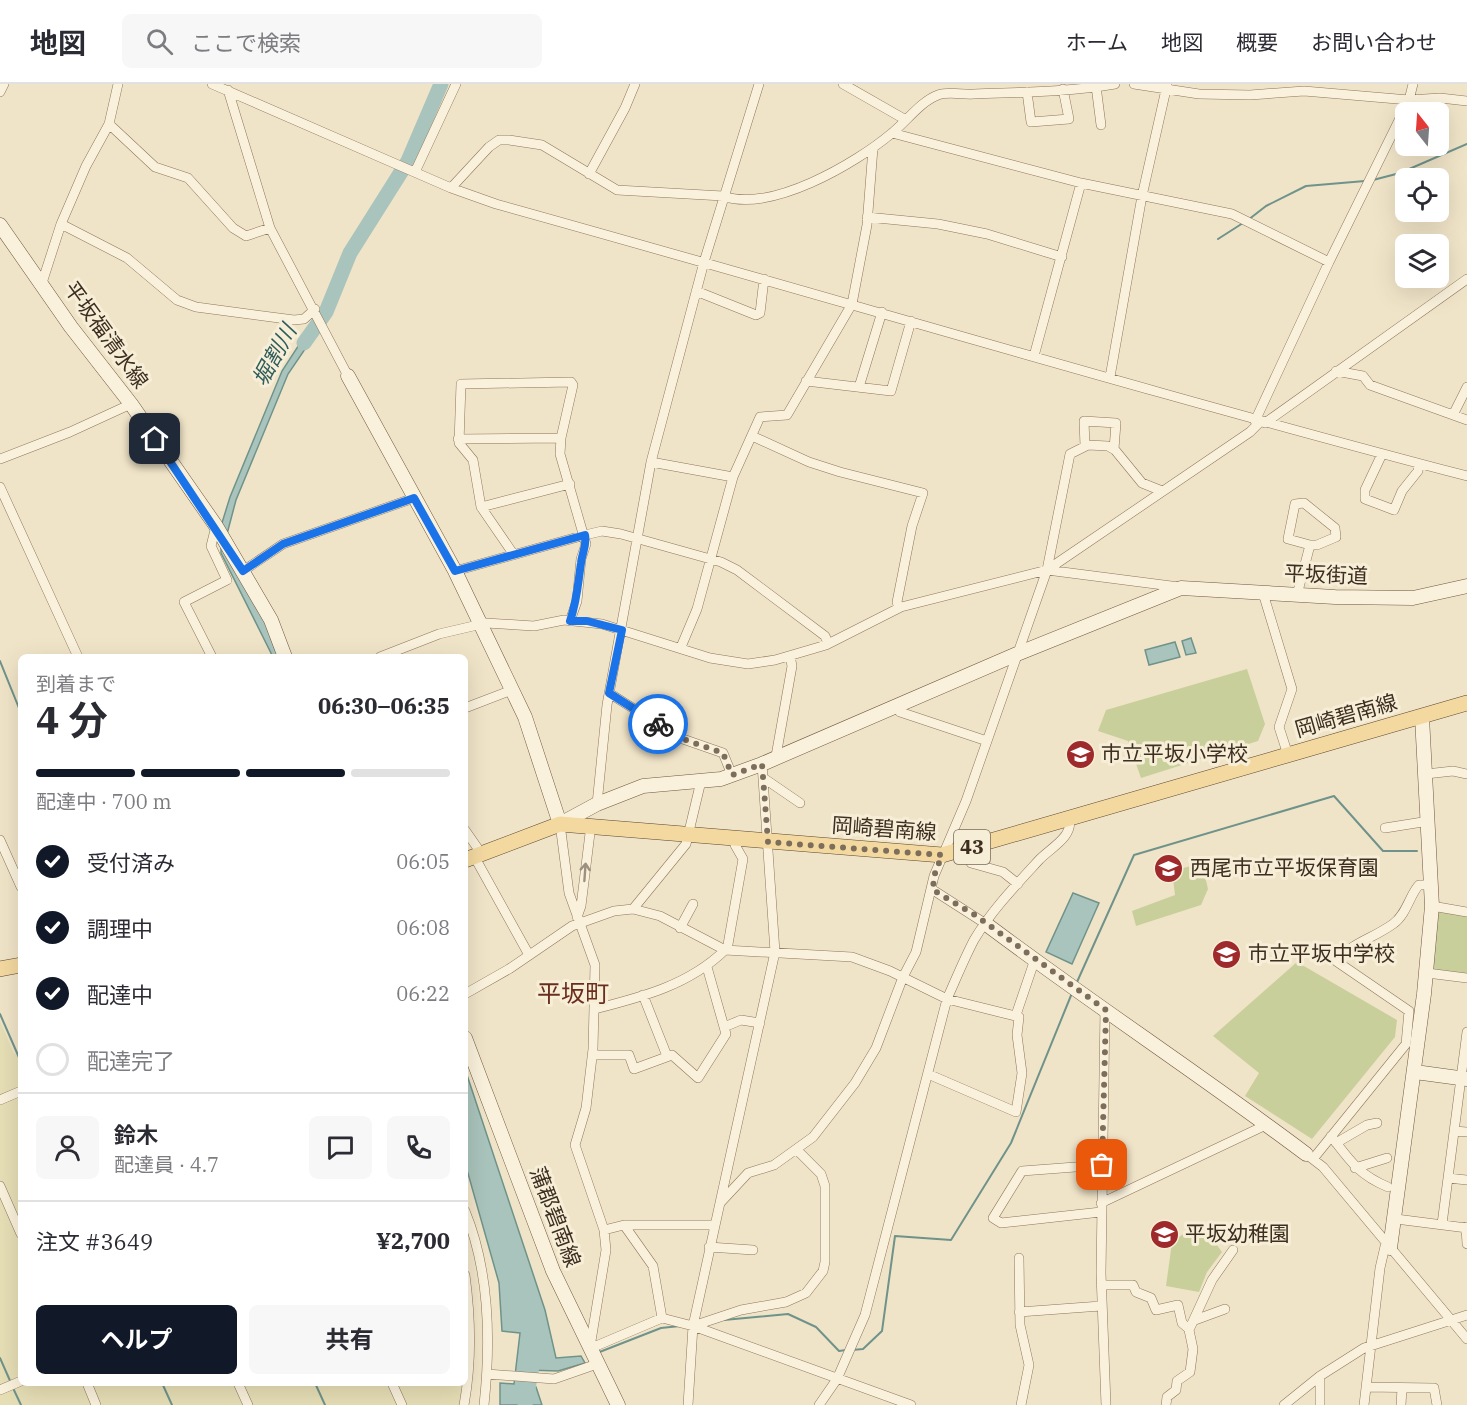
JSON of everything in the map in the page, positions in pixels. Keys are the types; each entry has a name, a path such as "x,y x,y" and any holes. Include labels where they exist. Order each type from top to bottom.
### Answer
{"main road":[{"name":"岡崎碧南線","path":"473,857 560,824 942,855 1467,703"},
{"path":"0,969 18,965"}],"street":[{"path":"0,92 4,84"},
{"path":"42,283 61,224 86,166 109,124 118,84"},
{"path":"212,84 221,86 231,93 246,96 451,188 496,204 1110,377 1260,422 1467,477"},
{"path":"223,84 231,93 244,151 270,228 455,571 535,744 560,824 569,892 578,920 593,953 595,965 592,1055 586,1108 575,1145 604,1230 604,1261 589,1349"},
{"path":"231,93 236,84"},
{"path":"415,172 456,84"},
{"path":"589,174 625,108 634,84"},
{"path":"597,804 609,693 651,462 704,262 759,84"},
{"path":"843,84 906,120"},
{"path":"934,84 936,95"},
{"path":"451,188 499,140 542,145 617,190 723,196 738,201 756,200 795,188 852,162 892,134 936,95 1027,92 1115,84"},
{"path":"1134,84 1166,87 1199,94 1252,95 1291,88 1409,100 1440,98 1467,101"},
{"path":"1252,95 1255,84"},
{"path":"1324,93 1329,84"},
{"path":"1260,422 1329,262 1409,100 1413,84"},
{"path":"1096,86 1101,125"},
{"path":"1110,377 1142,196 1166,87"},
{"path":"1027,92 1031,122 1069,119 1063,89"},
{"path":"109,124 155,166 188,178 233,228 246,236 270,228"},
{"path":"892,134 1081,183 1232,214 1329,262"},
{"path":"681,647 697,609 733,477 760,417 787,415 852,304 867,217 873,148"},
{"path":"1034,356 1081,183"},
{"path":"867,217 938,224 987,234 1062,257"},
{"path":"61,224 127,258 177,300 196,307 294,320 304,319 315,309"},
{"name":"平坂福清水線","path":"0,225 71,327 131,404 216,526 271,620 284,654"},
{"path":"696,291 756,315 760,314 764,279"},
{"path":"388,654 440,634 480,625 534,626 587,621 681,647 710,658 748,664 790,656 828,643 899,608 1047,570 1250,432 1260,422 1467,279"},
{"path":"859,387 882,312"},
{"path":"806,381 891,391 911,321"},
{"path":"1336,371 1363,376 1370,385 1454,413 1467,420"},
{"path":"514,555 481,507 473,460 458,439 461,384 571,382 573,385 561,438 560,454 586,544 581,559 577,602 570,621"},
{"path":"1454,413 1467,387"},
{"path":"0,459 70,432 131,404"},
{"path":"1085,446 1083,421 1116,423 1114,449"},
{"path":"752,436 840,472 923,493 910,534 897,602 899,608"},
{"path":"458,439 561,438"},
{"path":"721,1202 748,1173 774,1165 797,1150 829,1118 861,1074 876,1048 903,977 916,952 933,890 934,876 987,741 1047,570 1070,454 1085,446 1108,446 1114,449 1142,483 1162,490"},
{"path":"1382,454 1365,490 1365,499 1394,510 1402,491 1418,471 1419,464"},
{"path":"651,462 733,477"},
{"path":"481,507 570,484"},
{"path":"0,487 77,654"},
{"path":"243,571 283,544 414,498"},
{"path":"1304,503 1335,528 1336,537 1317,545 1310,545 1288,539 1295,504 1304,503"},
{"path":"210,654 184,602 227,580 211,546 216,526"},
{"path":"455,571 602,531 710,558 737,570 825,636 828,643"},
{"path":"1297,595 1310,545"},
{"path":"1047,570 1181,588"},
{"name":"平坂街道","path":"1181,588 1297,595 1413,598 1467,586"},
{"path":"560,824 597,804 644,786 701,781 732,775 762,764 776,756 1017,654 1181,588"},
{"path":"1263,593 1292,689 1279,727 1288,755"},
{"path":"776,756 792,666 790,656"},
{"path":"468,707 512,690"},
{"path":"609,693 680,738 723,753 732,775"},
{"path":"895,707 900,712 987,741"},
{"path":"1364,1405 1380,1268 1396,1219 1427,973 1432,906 1422,717"},
{"path":"688,1405 693,1326 775,952 765,779 762,764"},
{"path":"1426,774 1453,771 1467,774"},
{"path":"765,779 800,803"},
{"path":"633,909 680,854 688,835 701,781"},
{"path":"822,1404 837,1378 864,1315 947,999 964,961 986,924 1050,848 1066,836 1071,824 1069,818"},
{"path":"1385,828 1429,821"},
{"path":"1048,824 1053,842 1050,848"},
{"path":"578,920 591,825"},
{"path":"595,1009 684,980 707,967 726,950 743,859 735,845 736,839"},
{"path":"0,840 18,880"},
{"path":"468,840 473,857 529,955"},
{"path":"971,863 1003,872 1018,884"},
{"path":"1334,1140 1406,1044 1409,1011 1336,961 1350,946 1395,923 1411,902 1419,885 1431,885"},
{"path":"933,890 986,924 1088,996 1268,1124 1323,1167 1467,1339"},
{"path":"680,928 693,904"},
{"path":"1432,906 1467,912"},
{"path":"468,992 529,955 578,920 633,909 660,916 726,950 852,957 903,977 947,999 982,1010 1019,1017 1017,1035 1022,1073 1016,1112 928,1074"},
{"path":"1016,1015 1035,959"},
{"path":"592,1055 629,1055 634,1069 667,1056 675,1057 698,1078 725,1037 707,967"},
{"path":"1427,973 1467,978"},
{"path":"643,995 667,1056"},
{"path":"1106,1010 1101,1208 1101,1306 1106,1405"},
{"path":"724,1027 741,1020 760,1023"},
{"path":"1442,1224 1454,1131 1464,1078 1467,1032"},
{"name":"蒲郡碧南線","path":"468,1046 553,1271 618,1405"},
{"path":"1415,1072 1464,1078"},
{"path":"0,1100 18,1092"},
{"path":"1310,1157 1334,1140 1367,1125 1377,1123"},
{"path":"1102,1165 1022,1171 993,1218 1001,1223 1101,1208 1268,1124"},
{"path":"1454,1131 1467,1132"},
{"path":"1334,1140 1356,1168 1368,1179 1388,1187"},
{"path":"693,1326 741,1310 786,1302 806,1293 823,1271 825,1186 821,1174 797,1150"},
{"path":"1356,1168 1387,1158"},
{"path":"1448,1178 1467,1180"},
{"path":"0,1186 18,1227"},
{"path":"468,1219 487,1301 487,1374 484,1405"},
{"path":"1396,1219 1466,1228 1467,1244"},
{"path":"604,1230 624,1225 714,1225"},
{"path":"624,1225 653,1266 662,1318"},
{"path":"710,1247 753,1250"},
{"path":"1166,1405 1167,1397 1176,1390 1177,1381 1190,1371 1192,1366 1189,1329 1212,1280 1233,1250"},
{"path":"1019,1258 1019,1312 1029,1365 1021,1405"},
{"path":"1101,1285 1133,1285 1136,1292 1151,1298 1156,1310 1178,1305 1182,1323 1189,1329"},
{"path":"468,1296 471,1316 468,1384"},
{"path":"1019,1312 1101,1306"},
{"path":"1195,1320 1225,1309"},
{"path":"1284,1405 1320,1376 1372,1345 1467,1315"},
{"path":"589,1349 662,1318 693,1326 911,1405"},
{"path":"487,1374 554,1379 597,1364"},
{"path":"1320,1376 1320,1405"},
{"path":"0,1390 18,1382"},
{"path":"88,1386 96,1405"},
{"path":"239,1386 248,1405"},
{"path":"393,1386 402,1405"},
{"path":"464,1405 468,1386"},
{"path":"1366,1387 1434,1388 1437,1405"},
{"path":"1401,1405 1402,1388"}],"shaded area":[{"path":"0,1021 14,1054 18,1052 18,1386 463,1386 460,1405 0,1405"}],"green space":[{"path":"1247,669 1265,724 1258,741 1141,778 1128,741 1098,731 1106,710"},
{"path":"1202,863 1208,889 1201,905 1136,926 1132,911 1175,895 1172,871"},
{"path":"1436,911 1467,915 1467,975 1435,971 1433,968"},
{"path":"1297,962 1397,1020 1395,1037 1312,1139 1245,1096 1259,1073 1213,1036"},
{"path":"1200,1222 1222,1252 1207,1272 1199,1292 1166,1286 1172,1242"}],"water":[{"path":"313,323 318,330 288,374 236,500 227,534 280,654 272,654 221,553 221,526 230,497 282,371"},
{"path":"1191,638 1196,653 1186,655 1182,641"},
{"path":"1175,642 1180,657 1149,665 1145,650"},
{"path":"1073,893 1099,903 1072,964 1046,952"},
{"path":"468,1078 545,1310 556,1358 581,1356 585,1363 558,1371 527,1370 523,1385 536,1387 542,1405 500,1405 500,1383 514,1384 520,1333 502,1331 499,1283 468,1174"}],"waterway":[{"name":"堀割川","path":"304,343 326,312 350,253 408,161 441,84"},
{"path":"1373,180 1400,173 1467,144"},
{"path":"1248,220 1266,206 1306,186 1365,181"},
{"path":"1218,239 1243,223"},
{"path":"0,661 18,706"},
{"path":"1077,982 1134,855 1334,796 1383,851 1417,851"},
{"path":"852,1350 863,1349 882,1331 895,1236 951,1240 1011,1143 1072,993"},
{"path":"0,1014 18,1055"},
{"path":"724,1320 788,1314 816,1327 839,1351 846,1350"},
{"path":"597,1353 661,1328 680,1326"},
{"path":"0,1358 11,1383"},
{"path":"525,1405 533,1361"},
{"path":"163,1386 172,1405"},
{"path":"316,1386 325,1405"},
{"path":"13,1388 21,1405"}],"way so far":[{"path":"658,724 680,738 723,753 732,775 762,764 768,842 942,855 934,876 933,890 975,915 1106,1010 1102,1165"}],"place":[{"name":"市立平坂小学校","path":"1080,754"},
{"name":"西尾市立平坂保育園","path":"1169,868"},
{"name":"市立平坂中学校","path":"1227,954"},
{"name":"平坂幼稚園","path":"1164,1234"}],"district":[{"name":"平坂町","path":"573,994"}],"route":[{"path":"155,439 216,526 243,571 283,544 343,525 414,498 455,571 585,535 586,544 581,559 577,602 570,621 587,621 622,630 609,693 658,724"}]}
